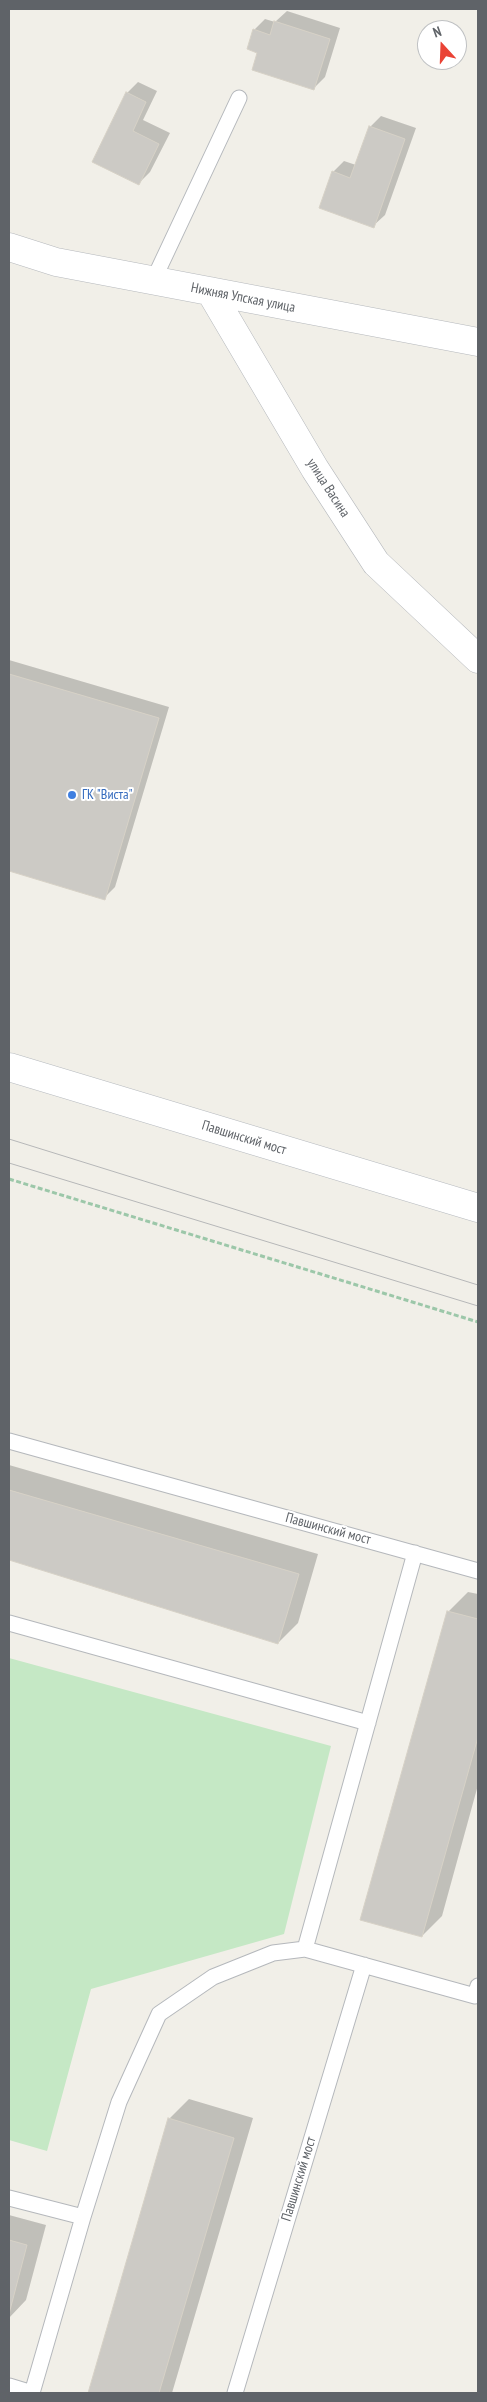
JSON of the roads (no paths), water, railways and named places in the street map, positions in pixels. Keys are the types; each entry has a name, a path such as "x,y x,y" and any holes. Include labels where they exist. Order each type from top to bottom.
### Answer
{"street":[{"name":"Нижняя Упская улица","path":"9,247 56,262 478,342"},
{"name":"улица Васина","path":"210,291 315,469 376,562 478,660"},
{"name":"Павшинский мост","path":"9,1067 478,1208"}],"lane":[{"path":"153,281 239,98"},
{"name":"Павшинский мост","path":"9,1441 478,1570"},
{"path":"305,1949 416,1553"},
{"path":"9,1624 368,1724"},
{"path":"9,2386 32,2393 83,2217 120,2102 159,2014 213,1977 273,1954 305,1949 475,1996 478,1986"},
{"name":"Павшинский мост","path":"235,2393 364,1965"},
{"path":"9,2198 83,2217"}],"tram line":[{"path":"9,1139 478,1285"},
{"path":"9,1163 478,1306"}],"place":[{"name":"ГК \"Виста\"","path":"72,795"}]}
